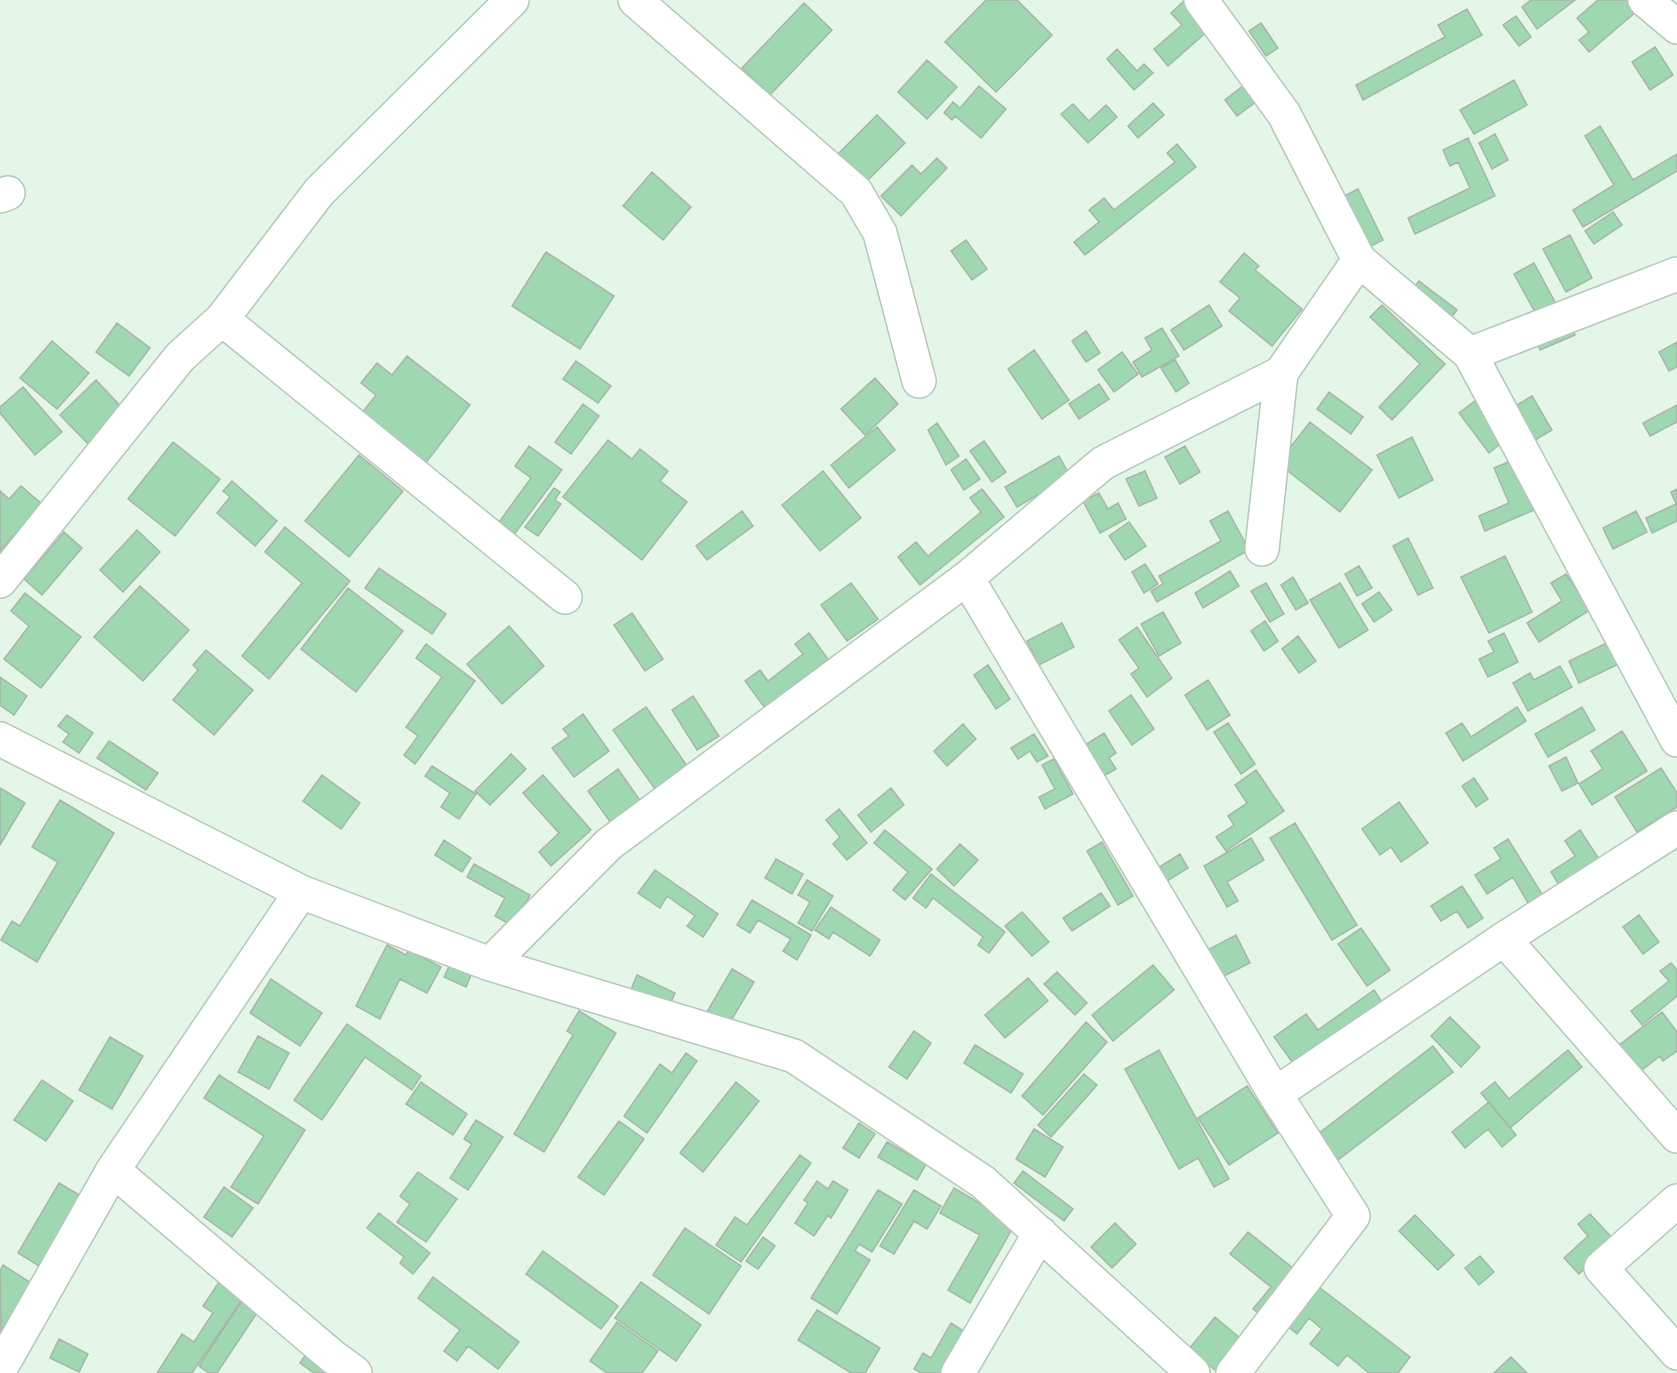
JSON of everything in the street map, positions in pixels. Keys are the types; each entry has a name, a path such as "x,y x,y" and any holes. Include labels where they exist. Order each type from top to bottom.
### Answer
{"street":[{"path":"0,581 180,357 222,319 319,192 512,0"},
{"path":"635,0 856,192 880,233 919,381"},
{"path":"1202,0 1284,114 1359,260 1470,354 1677,741"},
{"path":"1646,0 1677,27"},
{"path":"1262,549 1281,373 1359,260"},
{"path":"1470,354 1677,274"},
{"path":"222,319 565,597"},
{"path":"490,964 609,844 966,578 1103,463 1281,373"},
{"path":"966,578 1275,1094 1353,1216 1233,1373"},
{"path":"0,739 301,891 490,964 794,1056 983,1182 1193,1373"},
{"path":"1275,1094 1504,939 1677,828"},
{"path":"0,1369 113,1170 301,891"},
{"path":"1504,939 1677,1136"},
{"path":"113,1170 355,1373"},
{"path":"1677,1201 1601,1268 1677,1353"},
{"path":"958,1373 1040,1233"}],"building":[{"path":"986,0 1017,0 1052,35 996,92 945,42"},
{"path":"1185,0 1210,29 1168,66 1154,49 1182,25 1171,13"},
{"path":"1531,0 1575,0 1537,29 1522,7"},
{"path":"1598,0 1627,0 1637,11 1589,52 1579,40 1589,32 1577,18"},
{"path":"804,3 832,30 770,95 742,68"},
{"path":"1467,9 1482,35 1363,100 1356,85 1445,37 1438,25"},
{"path":"1516,16 1531,37 1519,46 1503,25"},
{"path":"1261,23 1278,48 1266,56 1249,31"},
{"path":"1655,47 1673,75 1650,90 1632,62"},
{"path":"1117,49 1137,71 1144,64 1153,73 1134,90 1107,59"},
{"path":"927,60 957,87 927,119 898,92"},
{"path":"1514,80 1527,105 1474,134 1460,110"},
{"path":"1248,82 1261,98 1237,116 1225,100"},
{"path":"979,86 1006,109 981,138 955,116 952,120 944,113 953,102 960,108"},
{"path":"1153,103 1164,115 1138,138 1128,126"},
{"path":"1073,104 1089,121 1106,105 1117,117 1088,143 1061,114"},
{"path":"877,115 905,143 865,183 837,155"},
{"path":"1600,126 1633,180 1677,154 1677,171 1583,227 1573,210 1614,185 1585,136"},
{"path":"1495,134 1508,160 1492,169 1479,143"},
{"path":"1468,138 1495,196 1415,234 1408,218 1470,188 1458,162 1450,166 1443,150"},
{"path":"1177,144 1196,167 1085,255 1074,242 1099,222 1089,210 1104,198 1114,210 1175,162 1167,153"},
{"path":"937,158 947,168 901,216 881,196 912,165 921,174"},
{"path":"652,172 691,207 663,240 623,206"},
{"path":"1358,189 1383,240 1365,249 1340,198"},
{"path":"1613,212 1622,225 1594,244 1585,231"},
{"path":"1570,235 1592,278 1566,292 1543,249"},
{"path":"966,240 987,269 972,280 951,251"},
{"path":"546,252 614,296 580,349 512,306"},
{"path":"1244,253 1259,266 1255,270 1302,309 1272,346 1229,311 1240,298 1220,282"},
{"path":"1534,263 1556,304 1536,314 1514,274"},
{"path":"1419,281 1457,310 1448,322 1410,293"},
{"path":"1209,305 1222,326 1184,350 1171,330"},
{"path":"1382,305 1445,364 1392,420 1379,407 1420,364 1370,317"},
{"path":"1569,318 1575,335 1540,350 1534,333"},
{"path":"117,323 150,348 129,376 96,352"},
{"path":"1162,328 1179,356 1142,377 1133,362 1152,350 1145,338"},
{"path":"1086,331 1100,353 1086,362 1072,341"},
{"path":"52,341 89,373 57,409 20,378"},
{"path":"1677,342 1677,367 1669,371 1659,352"},
{"path":"1034,350 1069,400 1042,419 1008,369"},
{"path":"1122,352 1138,374 1114,392 1098,370"},
{"path":"407,356 470,405 425,464 361,414 376,395 361,383 377,363 392,375"},
{"path":"1175,360 1189,383 1176,392 1161,368"},
{"path":"576,361 611,386 598,403 563,379"},
{"path":"875,378 898,404 865,435 841,409"},
{"path":"96,380 126,412 91,447 60,415"},
{"path":"1099,384 1109,399 1079,419 1069,404"},
{"path":"23,387 62,432 35,455 0,413 0,407"},
{"path":"1329,392 1363,417 1351,434 1317,409"},
{"path":"1532,396 1552,430 1530,443 1510,409"},
{"path":"1475,401 1505,440 1489,453 1459,413"},
{"path":"583,404 599,416 571,454 555,442"},
{"path":"1677,405 1677,422 1650,436 1643,423"},
{"path":"1310,422 1372,470 1340,512 1278,463"},
{"path":"937,423 959,456 946,465 928,430"},
{"path":"877,427 895,450 849,488 831,465"},
{"path":"1412,437 1433,480 1399,498 1377,455"},
{"path":"608,440 632,459 640,449 668,471 660,481 687,502 642,560 563,497"},
{"path":"984,441 1006,472 992,482 970,451"},
{"path":"173,442 220,479 175,536 128,499"},
{"path":"529,446 562,470 513,536 497,525 531,478 515,466"},
{"path":"1185,446 1200,472 1180,484 1165,457"},
{"path":"359,455 403,491 349,557 305,521"},
{"path":"1059,456 1070,476 1017,507 1005,487"},
{"path":"966,459 980,479 964,490 951,470"},
{"path":"1513,460 1534,510 1485,531 1479,516 1509,503 1494,468"},
{"path":"823,471 861,518 820,551 782,505"},
{"path":"1145,471 1157,498 1139,506 1126,479"},
{"path":"232,481 277,521 255,546 217,513 230,497 223,491"},
{"path":"21,486 42,504 0,551 0,491 9,499"},
{"path":"554,488 560,492 555,500 561,504 538,536 525,527"},
{"path":"982,489 1004,517 920,585 898,557 916,542 928,556 981,512 970,498"},
{"path":"1677,489 1677,521 1652,533 1646,518 1676,504 1671,492"},
{"path":"1099,493 1108,509 1118,503 1126,519 1100,533 1083,501"},
{"path":"742,511 753,526 707,560 696,546"},
{"path":"1228,511 1249,550 1157,602 1151,591 1163,584 1159,576 1221,541 1210,521"},
{"path":"1636,511 1647,532 1613,549 1603,528"},
{"path":"1129,522 1146,546 1125,560 1109,536"},
{"path":"285,527 350,581 269,679 242,656 302,583 265,552"},
{"path":"137,530 160,552 123,592 100,570"},
{"path":"64,532 82,548 42,595 24,579"},
{"path":"1408,538 1433,588 1418,595 1393,546"},
{"path":"1505,556 1532,612 1489,633 1461,577"},
{"path":"1145,564 1158,584 1144,593 1132,572"},
{"path":"1359,566 1372,588 1357,596 1345,574"},
{"path":"379,568 446,614 432,634 365,588"},
{"path":"1230,571 1239,586 1203,608 1195,593"},
{"path":"1566,574 1590,610 1539,642 1527,623 1562,601 1551,583"},
{"path":"1293,577 1308,603 1296,610 1281,585"},
{"path":"851,583 878,619 847,641 821,605"},
{"path":"1266,583 1284,614 1270,622 1251,591"},
{"path":"1340,583 1368,630 1339,648 1310,600"},
{"path":"140,586 189,630 143,681 94,637"},
{"path":"348,588 403,631 356,692 301,649"},
{"path":"1379,592 1392,610 1374,622 1362,604"},
{"path":"25,593 81,637 41,688 4,659 29,626 11,611"},
{"path":"1163,612 1181,643 1159,656 1141,624"},
{"path":"632,613 663,659 645,671 614,625"},
{"path":"1265,621 1278,641 1264,651 1251,631"},
{"path":"1062,623 1074,647 1039,665 1027,641"},
{"path":"509,626 544,666 502,704 467,664"},
{"path":"1137,627 1172,678 1147,697 1131,674 1139,668 1119,640"},
{"path":"809,633 828,659 765,708 745,681 760,670 768,681 803,654 795,644"},
{"path":"1504,633 1518,662 1488,677 1479,659 1494,652 1488,641"},
{"path":"1298,636 1316,661 1299,673 1282,649"},
{"path":"1611,641 1621,663 1579,683 1569,661"},
{"path":"426,644 475,681 415,764 404,755 418,736 406,727 442,677 416,658"},
{"path":"206,650 253,690 214,735 173,700 198,670 193,665"},
{"path":"988,665 1010,699 996,709 974,675"},
{"path":"1560,666 1572,687 1528,711 1513,683 1530,673 1534,680"},
{"path":"0,677 27,696 14,715 0,705"},
{"path":"1208,680 1230,715 1207,730 1185,695"},
{"path":"1131,695 1154,729 1132,745 1109,711"},
{"path":"693,696 719,736 697,750 672,710"},
{"path":"646,707 692,773 660,796 613,730"},
{"path":"1517,707 1526,721 1463,761 1446,733 1462,723 1471,737"},
{"path":"1582,707 1595,730 1548,757 1535,734"},
{"path":"583,714 609,751 574,777 552,748 569,736 563,729"},
{"path":"67,715 93,733 79,753 63,742 69,734 58,726"},
{"path":"1228,723 1255,764 1241,774 1214,732"},
{"path":"963,724 976,739 947,766 934,751"},
{"path":"1622,731 1647,771 1592,805 1579,784 1603,769 1591,751"},
{"path":"1104,733 1116,753 1109,758 1116,769 1100,778 1082,747"},
{"path":"1034,734 1048,756 1037,762 1030,751 1018,759 1011,748"},
{"path":"109,741 158,773 146,790 97,758"},
{"path":"511,754 526,769 490,805 475,791"},
{"path":"1566,757 1578,783 1562,791 1549,766"},
{"path":"1054,759 1073,794 1045,809 1039,797 1055,789 1042,765"},
{"path":"432,766 476,794 459,819 441,807 450,793 425,776"},
{"path":"1661,768 1677,793 1677,807 1637,832 1615,797"},
{"path":"618,769 646,809 616,830 588,791"},
{"path":"1256,770 1284,811 1226,851 1216,837 1234,825 1228,816 1247,803 1235,785"},
{"path":"322,775 360,803 341,829 303,801"},
{"path":"543,775 591,830 551,866 539,852 559,833 523,793"},
{"path":"1474,778 1488,799 1476,807 1462,786"},
{"path":"0,788 25,803 0,845"},
{"path":"891,788 904,805 871,832 858,815"},
{"path":"60,800 114,833 37,962 1,940 12,921 20,926 58,862 32,847"},
{"path":"1399,802 1428,843 1401,862 1391,847 1380,855 1362,829"},
{"path":"839,809 867,843 847,860 833,844 840,837 826,820"},
{"path":"1295,823 1357,925 1332,940 1270,838"},
{"path":"885,830 932,869 905,900 893,890 908,872 874,843"},
{"path":"1580,830 1599,859 1559,885 1551,872 1575,856 1565,841"},
{"path":"1251,838 1264,860 1227,882 1238,901 1227,907 1204,866"},
{"path":"1508,839 1545,899 1531,908 1513,877 1487,894 1475,875 1501,859 1494,848"},
{"path":"444,840 471,858 462,872 435,855"},
{"path":"1102,842 1133,896 1118,905 1087,851"},
{"path":"960,844 978,860 954,886 937,869"},
{"path":"1180,854 1188,868 1164,883 1156,869"},
{"path":"776,859 803,874 792,894 765,878"},
{"path":"474,864 530,895 513,926 495,916 505,898 467,877"},
{"path":"655,870 718,914 703,937 687,926 695,916 667,896 660,908 638,893"},
{"path":"931,874 1005,932 989,953 978,945 983,937 933,898 926,908 913,898"},
{"path":"807,880 833,896 812,931 798,923 810,902 798,895"},
{"path":"1462,886 1483,918 1468,928 1457,911 1441,921 1431,906"},
{"path":"1101,893 1110,906 1072,931 1063,918"},
{"path":"752,900 811,935 797,960 783,951 791,939 758,920 750,933 737,925"},
{"path":"831,907 880,940 870,956 833,932 829,939 815,930"},
{"path":"1022,912 1049,942 1032,956 1005,926"},
{"path":"1639,915 1659,942 1643,954 1623,927"},
{"path":"1361,928 1390,970 1367,986 1338,944"},
{"path":"1236,935 1250,963 1214,981 1200,954"},
{"path":"387,945 406,955 409,950 441,967 427,993 400,979 380,1019 356,1006"},
{"path":"1671,963 1677,970 1677,996 1642,1025 1631,1011 1669,981 1660,971"},
{"path":"450,964 472,973 466,987 444,977"},
{"path":"1153,965 1174,990 1113,1041 1092,1015"},
{"path":"732,969 754,982 729,1024 707,1012"},
{"path":"1057,972 1087,1003 1075,1015 1044,984"},
{"path":"637,975 675,993 668,1009 630,992"},
{"path":"1028,978 1048,1001 1005,1038 985,1015"},
{"path":"271,979 322,1013 300,1046 250,1013"},
{"path":"1374,990 1382,1002 1295,1066 1274,1037 1306,1014 1318,1030"},
{"path":"579,1011 616,1033 544,1152 514,1134 573,1035 567,1031"},
{"path":"1662,1012 1677,1032 1677,1051 1663,1061 1660,1056 1629,1080 1609,1053"},
{"path":"1450,1017 1480,1047 1461,1067 1431,1036"},
{"path":"1086,1022 1107,1042 1043,1115 1022,1096"},
{"path":"347,1024 421,1076 412,1090 365,1057 322,1120 294,1100"},
{"path":"914,1031 931,1043 907,1079 889,1067"},
{"path":"258,1036 289,1053 269,1089 238,1072"},
{"path":"110,1037 143,1056 112,1109 79,1090"},
{"path":"975,1045 1023,1074 1011,1093 964,1063"},
{"path":"1433,1046 1453,1072 1338,1160 1318,1134"},
{"path":"1159,1050 1229,1179 1214,1187 1198,1158 1179,1169 1125,1069"},
{"path":"1568,1050 1582,1067 1510,1128 1481,1093 1495,1082 1509,1099"},
{"path":"686,1053 697,1061 647,1133 624,1116 660,1064 672,1073"},
{"path":"1084,1074 1097,1085 1051,1137 1038,1125"},
{"path":"219,1075 305,1130 258,1204 231,1187 264,1136 204,1098"},
{"path":"42,1080 73,1101 46,1141 14,1120"},
{"path":"421,1082 467,1114 453,1135 406,1104"},
{"path":"736,1082 759,1101 703,1172 680,1153"},
{"path":"1247,1086 1278,1133 1229,1165 1198,1118"},
{"path":"1489,1102 1516,1135 1502,1147 1488,1129 1465,1148 1452,1132"},
{"path":"476,1120 503,1137 468,1190 450,1178 472,1144 464,1139"},
{"path":"619,1121 644,1139 604,1195 578,1177"},
{"path":"859,1123 875,1134 859,1158 843,1148"},
{"path":"1034,1129 1063,1147 1045,1177 1016,1159"},
{"path":"887,1142 926,1164 917,1180 878,1157"},
{"path":"800,1155 811,1163 741,1262 716,1245 735,1217 747,1225"},
{"path":"1023,1171 1073,1209 1064,1221 1014,1183"},
{"path":"418,1172 457,1199 426,1242 397,1222 410,1204 400,1196"},
{"path":"817,1181 828,1189 833,1181 848,1190 831,1218 828,1215 814,1236 795,1223 808,1203 804,1200"},
{"path":"59,1183 86,1199 44,1269 18,1253"},
{"path":"224,1187 253,1208 232,1237 204,1217"},
{"path":"954,1188 1015,1224 970,1303 948,1290 980,1235 940,1213"},
{"path":"878,1190 902,1204 872,1252 859,1244 855,1251 870,1260 837,1314 811,1298"},
{"path":"914,1190 941,1206 927,1229 914,1221 894,1254 880,1246"},
{"path":"379,1213 430,1253 413,1274 400,1263 404,1257 367,1228"},
{"path":"1590,1214 1615,1241 1579,1274 1564,1258 1588,1236 1578,1224"},
{"path":"1415,1215 1454,1255 1438,1270 1399,1231"},
{"path":"1115,1223 1136,1244 1112,1268 1091,1247"},
{"path":"685,1228 741,1266 709,1314 653,1275"},
{"path":"1248,1232 1299,1273 1264,1318 1253,1309 1271,1287 1230,1254"},
{"path":"763,1237 775,1246 758,1269 746,1261"},
{"path":"543,1251 618,1306 601,1329 526,1274"},
{"path":"1480,1256 1494,1272 1479,1285 1465,1268"},
{"path":"3,1265 31,1283 1,1331 0,1271"},
{"path":"433,1277 519,1342 498,1369 468,1346 457,1361 444,1351 460,1330 418,1298"},
{"path":"221,1279 245,1295 192,1373 157,1373 182,1334 194,1342 213,1313 203,1306"},
{"path":"641,1282 701,1325 676,1361 615,1318"},
{"path":"1315,1284 1410,1357 1398,1373 1369,1373 1347,1355 1338,1366 1310,1344 1322,1329 1309,1318 1297,1334 1285,1324"},
{"path":"243,1299 259,1310 217,1373 209,1373 199,1366"},
{"path":"817,1310 880,1348 865,1373 851,1373 798,1340"},
{"path":"1215,1317 1246,1343 1219,1373 1189,1349"},
{"path":"617,1322 658,1351 642,1373 607,1373 590,1361"},
{"path":"951,1323 965,1332 942,1373 921,1373 914,1369 923,1353 931,1358"},
{"path":"59,1339 88,1354 79,1372 50,1358"},
{"path":"309,1350 334,1373 314,1373 300,1363"},
{"path":"1511,1357 1527,1373 1494,1373"}]}
